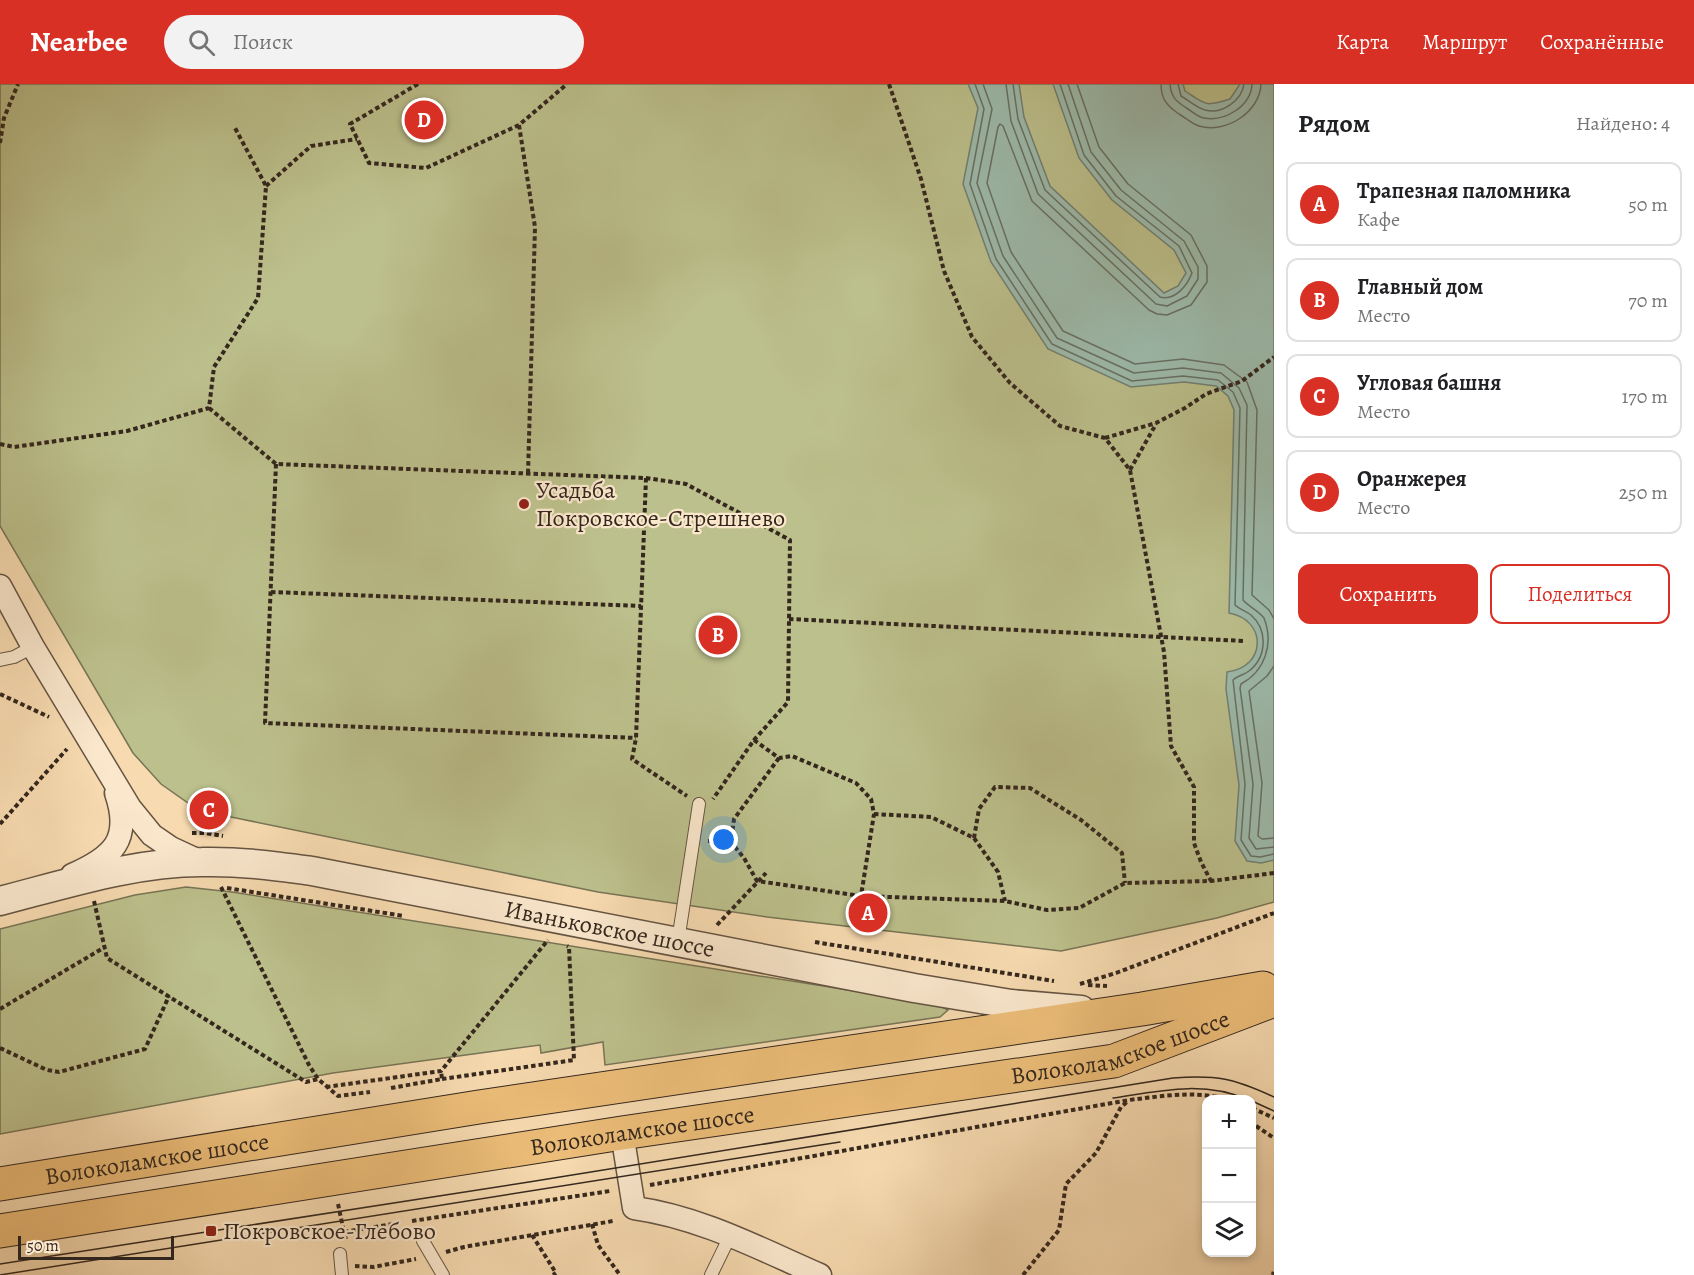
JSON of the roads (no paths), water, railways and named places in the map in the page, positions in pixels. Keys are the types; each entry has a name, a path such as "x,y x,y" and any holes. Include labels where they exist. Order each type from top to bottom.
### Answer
{"main road":[{"name":"Волоколамское шоссе","path":"0,1184 479,1107 1142,1009 1272,994"},
{"name":"Волоколамское шоссе","path":"0,1231 622,1133 1114,1061 1272,994"}],"street":[{"name":"Иваньковское шоссе","path":"0,586 33,647 130,808 152,835 171,848 201,862 257,864 312,871 435,897 678,941 914,988 1011,1004 1100,1011 1142,1009"},
{"name":"Иваньковское шоссе","path":"31,893 88,868 103,859 114,848 120,839 122,821 121,806 111,777"},
{"path":"0,901 130,869 201,862"},
{"path":"622,1133 634,1208 660,1211 730,1236 814,1274"}],"lane":[{"path":"0,660 14,657 33,647"},
{"path":"678,941 699,804"},
{"path":"711,1275 730,1236"},
{"path":"423,1240 444,1275"},
{"path":"340,1254 346,1270"}],"water":[{"path":"968,84 1019,84 1024,117 1050,186 1164,293 1178,286 1186,273 1174,250 1112,200 1079,158 1053,84 1183,84 1185,91 1202,102 1210,104 1230,99 1240,84 1274,84 1274,860 1261,863 1247,861 1235,841 1239,785 1226,689 1227,672 1240,669 1249,662 1255,653 1257,644 1256,634 1251,625 1242,617 1229,613 1234,410 1228,396 1216,386 1184,382 1131,387 1048,349 991,262 963,184 978,108"}],"tram line":[{"path":"0,1264 529,1182 1173,1078 1225,1079 1274,1097"},
{"path":"1113,1098 1181,1089 1215,1090 1235,1095"},
{"path":"1256,1103 1274,1111"},
{"path":"0,1275 840,1142"}],"place":[{"name":"Оранжерея","path":"424,120"},
{"name":"Усадьба Покровское-Стрешнево","path":"524,504"},
{"name":"Главный дом","path":"718,635"},
{"name":"Угловая башня","path":"209,810"},
{"name":"Трапезная паломника","path":"868,913"},
{"name":"Покровское-Глебово","path":"211,1231"}]}
